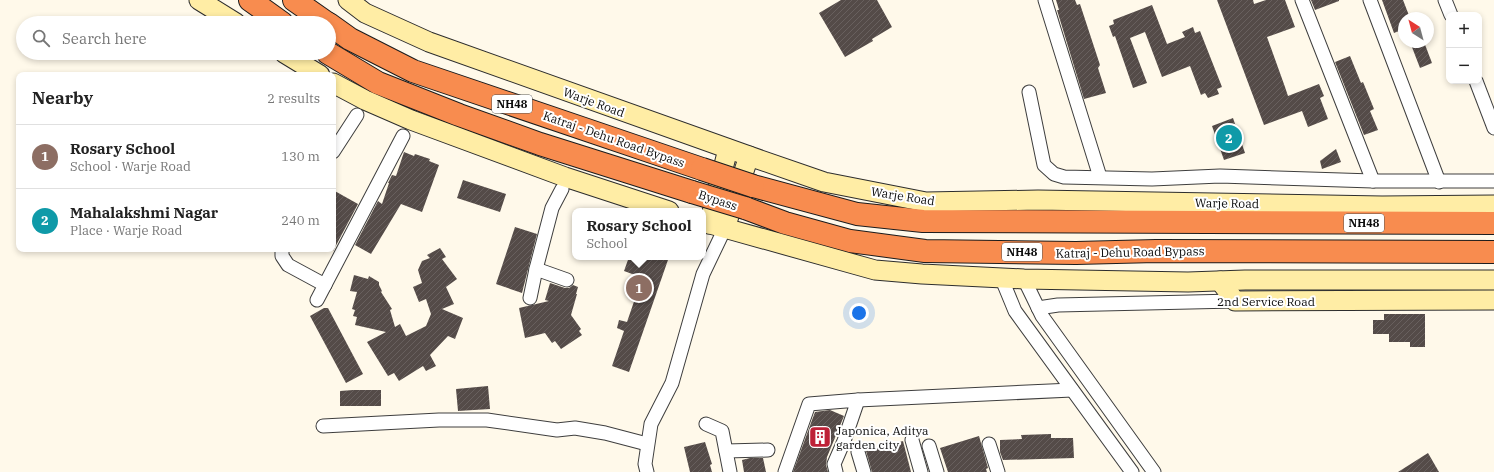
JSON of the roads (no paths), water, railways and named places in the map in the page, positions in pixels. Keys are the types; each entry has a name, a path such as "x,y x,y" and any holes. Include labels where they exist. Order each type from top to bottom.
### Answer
{"highway":[{"path":"250,0 272,16"},
{"name":"Katraj - Dehu Road Bypass","path":"294,0 317,16"},
{"name":"Katraj - Dehu Road Bypass","path":"336,29 350,39 413,71 702,169"},
{"name":"Katraj - Dehu Road Bypass","path":"336,58 378,84 540,144 692,192"},
{"name":"Bypass","path":"702,169 753,186 857,214 923,220 1494,223"},
{"name":"Bypass","path":"692,192 745,208"},
{"name":"Katraj - Dehu Road Bypass","path":"745,208 785,223 850,241 925,251 1076,253 1156,251 1494,252"}],"street":[{"path":"199,0 225,16"},
{"name":"Warje Road","path":"348,0 365,13 429,42 728,149 824,182 926,202 1038,200 1382,206 1494,205"},
{"path":"1045,0 1100,177"},
{"path":"1302,0 1373,181"},
{"path":"1370,0 1439,182"},
{"path":"1445,0 1449,12"},
{"path":"295,60 315,72"},
{"path":"1477,84 1494,128"},
{"path":"336,85 365,100 411,120 565,177 660,208"},
{"path":"1029,92 1044,164 1054,174 1064,177 1152,179 1220,176 1373,181 1494,181"},
{"path":"336,147 357,115"},
{"path":"317,300 403,136"},
{"path":"706,258 728,149"},
{"path":"712,225 749,156"},
{"path":"530,298 536,268 552,208 562,189"},
{"path":"712,225 874,270 922,274 1024,279 1188,282 1494,280"},
{"path":"282,252 282,256 288,265 326,285"},
{"path":"647,472 645,464 651,424 672,383 703,274 706,260"},
{"path":"536,268 567,280"},
{"path":"1001,277 1015,311 1066,390 1132,472 1151,467 1042,316 1024,279"},
{"path":"1220,281 1235,301"},
{"name":"2nd Service Road","path":"1038,308 1058,305 1235,301 1494,300"},
{"path":"785,472 809,404 858,400 1066,390"},
{"path":"836,472 834,464 844,441 858,400"},
{"path":"323,426 439,420 487,420 557,430 575,428 605,433 647,444"},
{"path":"706,424 722,431 730,472"},
{"path":"912,440 921,472"},
{"path":"989,444 998,472"},
{"path":"929,446 937,472"},
{"path":"726,451 768,450"},
{"path":"858,452 864,472"}],"place":[{"name":"Mahalakshmi Nagar","path":"1229,138"},
{"name":"Rosary School","path":"639,288"},
{"name":"Japonica, Aditya garden city","path":"820,437"}]}
